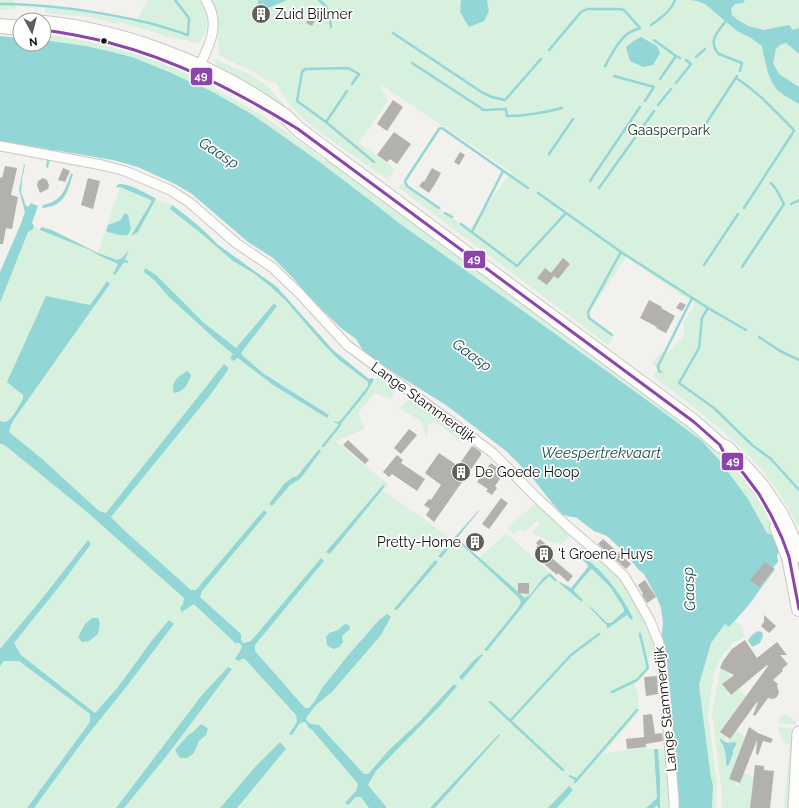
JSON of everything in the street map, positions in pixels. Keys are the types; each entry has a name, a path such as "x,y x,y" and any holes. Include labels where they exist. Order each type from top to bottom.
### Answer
{"main road":[{"path":"0,20 12,21"},
{"path":"52,24 84,29 161,51 198,70"},
{"path":"0,26 12,27"},
{"path":"52,31 86,37 122,46 222,76 282,114 298,129 694,422 720,445 727,448 757,479 767,493 784,521 799,555"},
{"path":"720,445 723,451 744,474 759,494 777,527 789,557 799,609"}],"street":[{"path":"198,70 213,29 211,11 206,0"},
{"name":"Lange Stammerdijk","path":"0,146 102,165 125,171 170,190 189,202 236,243 273,268 300,294 347,345 493,453 568,527 624,576 650,621 659,644 662,659 674,808"},
{"path":"795,808 799,733"}],"green space":[{"path":"0,0 14,0 16,9 0,10"},
{"path":"148,0 200,0 205,11 207,22 205,34 198,44 119,22 118,24 90,17 44,12 46,8 68,10 135,22"},
{"name":"Gaasperpark","path":"211,0 799,0 799,528 775,487 743,450 729,436 653,376 657,369 652,363 662,351 667,353 684,335 683,322 695,304 626,257 586,317 613,337 608,345 399,188 403,182 469,230 511,172 380,84 388,101 359,143 395,169 388,180 307,122 281,93 276,83 272,81 271,83 246,67 238,65 219,55 216,10"},
{"path":"52,36 89,41 132,52 195,76 215,86 215,89 260,114 325,161 327,160 355,177 354,178 372,194 392,205 674,414 709,442 736,468 761,505 776,534 772,535 767,533 748,499 720,461 702,441 554,333 399,223 321,163 273,129 248,112 211,91 169,72 132,57 86,46 52,41"},
{"path":"214,59 245,72 268,86 290,113 270,97 240,79 221,70 216,65"},
{"path":"120,187 151,200 132,235 138,232 156,200 172,205 170,209 217,248 279,295 323,345 368,382 368,385 338,422 340,425 376,378 383,375 397,387 391,399 375,393 358,413 365,429 335,441 389,485 382,490 452,539 438,555 441,558 454,542 458,541 479,557 506,533 550,573 543,578 529,595 531,597 549,576 556,582 557,580 562,586 582,602 583,600 574,591 591,569 611,588 624,609 624,611 611,623 607,623 591,607 590,609 607,626 607,629 627,615 627,605 613,585 600,571 586,557 574,551 584,545 620,575 640,611 657,655 649,656 648,668 634,684 638,692 639,712 604,753 643,748 654,749 657,798 646,808 557,808 573,790 569,786 548,808 387,808 368,785 369,783 376,771 439,707 421,720 392,747 368,774 364,774 320,726 309,723 306,718 316,705 332,692 381,635 391,618 379,620 322,688 309,708 305,709 255,651 255,645 324,561 321,558 251,641 244,643 241,640 241,634 200,597 202,591 267,513 196,590 190,590 111,517 211,394 228,370 228,367 225,365 106,513 99,512 41,458 9,432 15,418 110,284 107,281 90,305 20,392 25,397 13,414 5,422 0,421 0,303 28,232 33,229 34,226 40,230 90,250 118,264 122,265 124,262 128,263 125,259 128,252 122,259 117,260 98,253","holes":["121,220 128,235 123,236 109,232 108,225","145,269 156,275 203,322 236,348 273,303 277,305 241,353 263,372 329,415 327,418 273,385 239,359 230,358 233,354 168,296 154,280 144,272","318,449 300,479 290,485 269,504 284,484 290,478 297,476","383,485 385,487 330,554 327,552","435,560 437,562 394,609"]},
{"path":"410,398 465,437 461,442 435,421 429,424 426,440 422,422 399,408"},
{"path":"1,444 7,447 87,512 184,598 183,612 194,603 234,643 239,643 242,646 238,661 244,658 296,715 297,722 289,733 292,735 300,723 305,722 358,784 356,791 346,803 348,804 356,797 361,797 369,808 237,808 266,772 256,766 220,808 124,808 165,758 228,667 202,695 116,808 34,808 86,737 174,624 169,620 153,639 118,687 95,713 21,655 14,643 32,620 87,540 40,601 0,649","holes":["201,724 208,727 206,735 199,741 194,753 175,750 188,735"]},
{"path":"537,502 571,535 562,544 551,542 531,534 540,524 537,521 524,532 518,529 513,534 507,528"},
{"path":"735,621 743,628 744,637 732,644 722,656 714,673 708,714 717,784 716,808 712,808 713,785 699,685 711,643 725,624 729,627"},
{"path":"4,661 19,661 90,714 90,722 27,808 0,808 0,666"},
{"path":"720,668 729,672 731,677 722,684 729,692 726,694 728,697 738,687 746,696 720,732 727,737 725,740 727,742 732,737 735,730 744,736 729,779 736,782 735,785 738,786 741,780 742,772 752,776 750,808 721,808 722,793 712,714","holes":["721,738 727,743 734,742 736,745 733,750 733,754 726,765 725,750"]},
{"path":"785,714 795,721 796,725 778,723 780,717"},
{"path":"777,727 790,728 793,731 796,731 792,808 784,808 790,744 784,743"},
{"path":"666,748 670,808 660,808 658,749"}],"water":[{"path":"258,0 287,0 266,9 258,5"},
{"path":"461,0 487,0 489,11 484,21 469,27 460,12"},
{"path":"689,0 745,0 743,3 735,4 731,9 732,15 748,26 764,30 789,25 793,30 799,28 799,54 786,43 780,45 776,49 773,63 779,74 799,87 799,104 776,88 768,71 762,46 751,38 737,31 705,4"},
{"name":"Weespertrekvaart","path":"0,36 12,37 12,52 52,52 52,41 86,46 132,57 169,72 211,91 248,112 273,129 321,163 399,223 554,333 702,441 720,461 748,499 767,533 772,535 779,551 777,556 778,562 773,567 775,569 748,606 729,627 725,624 711,643 699,685 713,785 712,808 678,808 674,738 666,664 661,641 663,623 661,608 644,574 607,536 594,531 577,518 563,515 530,475 506,451 446,405 364,352 356,339 341,328 310,298 273,258 248,242 192,194 175,184 138,167 113,160 54,150 51,153 48,168 46,167 48,149 0,141"},
{"path":"641,37 657,46 660,53 653,65 643,67 630,61 626,47"},
{"path":"24,164 21,192 26,206 28,207 31,203 38,206 32,223 34,226 33,229 28,232 0,303 0,272 25,212 19,190"},
{"path":"71,173 73,174 67,193 64,197 56,205 42,208 43,205 54,201 62,194"},
{"path":"118,184 132,187 156,199 138,232 131,236 151,200 120,187 116,188"},
{"path":"172,205 201,228 217,244 277,287 333,350 369,379 372,378 374,380 366,393 340,425 334,422 341,420 368,386 368,382 339,360 323,344 287,302 271,287 253,273 233,261 170,209"},
{"path":"124,214 128,214 131,229 128,235 106,231 108,225 121,220"},
{"path":"41,227 52,230 98,253 117,260 122,258 129,250 125,259 128,263 125,262 115,275 113,274 118,264 90,250 40,230"},
{"path":"145,268 156,275 203,322 236,348 274,303 277,306 241,353 263,373 329,415 327,418 273,385 239,359 237,358 234,361 230,358 233,354 168,296 154,280 144,272"},
{"path":"107,281 110,284 15,418 9,432 41,458 99,511 106,513 224,364 228,367 228,370 211,394 111,517 191,590 196,590 264,510 267,513 202,591 200,597 241,634 241,640 244,643 251,641 321,558 324,561 255,645 255,651 305,708 309,708 322,688 379,620 387,614 391,617 381,635 332,692 316,705 306,718 309,723 319,725 364,774 368,774 390,749 421,720 454,684 457,686 439,707 376,771 370,781 368,785 387,808 369,808 361,797 356,797 348,805 345,803 356,791 358,784 305,722 300,723 292,735 289,734 297,722 296,715 244,658 238,661 235,659 242,646 239,643 235,643 194,604 182,612 180,608 183,604 184,598 87,512 7,447 0,444 0,421 4,422 9,420 23,399 23,395 7,382 46,296 90,305"},
{"path":"188,371 191,375 187,384 183,389 174,393 174,382"},
{"path":"319,449 321,451 300,479 290,485 272,506 269,504 284,484 291,478 297,476"},
{"path":"383,485 385,486 382,490 330,554 326,552"},
{"path":"478,511 458,539 525,598 530,595 543,578 550,573 557,580 556,582 549,576 540,585 487,651 484,650 518,608 521,602 519,598 458,541 454,542 441,558 438,556"},
{"path":"88,540 91,544 14,643 21,655 95,713 118,687 153,639 169,620 174,624 86,737 34,808 27,808 90,722 90,714 19,661 4,661 0,666 0,649"},
{"path":"576,551 594,565 616,589 633,618 631,620 627,615 607,629 607,626 590,608 591,607 607,623 611,623 624,611 611,588 593,570 591,569 575,588 574,591 583,600 582,602 559,583 560,582 571,588 588,567 588,565 574,552"},
{"path":"435,560 438,562 397,610 394,609"},
{"path":"92,618 98,618 100,624 98,634 89,641 82,642 78,637 85,624"},
{"path":"345,624 349,625 350,629 342,636 343,642 339,647 333,649 327,645 326,637 329,633 338,630"},
{"path":"758,631 762,632 763,636 760,643 752,647 748,640"},
{"path":"482,654 483,655 462,680 459,677 474,660"},
{"path":"228,667 232,669 165,758 124,808 116,808 202,695"},
{"path":"201,724 208,728 206,735 199,741 194,753 187,758 180,758 175,750 188,735"},
{"path":"499,734 500,735 435,808 430,808"},
{"path":"720,738 729,743 736,743 728,766 726,765 724,746 720,741"},
{"path":"280,742 286,749 237,808 220,808 256,766"},
{"path":"654,749 658,749 660,808 657,806 654,808 646,808 657,798"},
{"path":"569,786 573,790 557,808 548,808"}],"building":[{"name":"Zuid Bijlmer","path":"256,7 269,14 266,21 252,14"},
{"path":"314,9 320,12 312,26 306,23"},
{"path":"393,100 403,107 387,131 377,124"},
{"path":"394,132 411,144 397,164 390,159 387,162 377,155"},
{"path":"460,152 465,155 459,165 454,162"},
{"path":"5,166 17,168 11,195 18,197 12,229 6,228 3,244 0,244 0,177 2,178"},
{"path":"63,168 70,171 65,182 58,180"},
{"path":"432,168 441,173 429,193 419,186 423,181 424,182"},
{"path":"43,178 47,180 49,185 48,189 40,193 37,185 38,181"},
{"path":"88,178 100,181 93,209 81,205"},
{"path":"563,258 570,264 558,279 554,276 547,285 537,278 545,268 551,273"},
{"path":"649,300 675,316 666,333 640,318"},
{"path":"680,302 686,305 682,311 676,308"},
{"path":"409,429 417,435 401,454 394,448"},
{"path":"348,440 369,460 365,464 343,445"},
{"path":"472,446 481,452 481,455 434,522 426,515 430,509 424,505 429,499 431,500 441,485 425,473 439,453 458,466"},
{"path":"397,455 403,460 401,463 425,479 417,491 392,474 389,477 383,472"},
{"path":"491,463 504,473 495,486 497,488 492,495 486,491 488,489 477,482"},
{"path":"501,498 508,503 489,529 482,524"},
{"name":"Pretty-Home","path":"474,533 485,543 477,552 465,541"},
{"path":"540,539 551,549 547,554 573,576 568,582 558,573 557,575 551,570 538,556 542,552 536,547 538,545 536,543"},
{"path":"603,539 631,564 626,569 598,544"},
{"path":"765,562 774,569 759,587 750,580"},
{"path":"645,580 656,597 647,603 638,585"},
{"path":"518,583 529,583 529,594 518,593"},
{"path":"764,615 776,626 769,633 761,626 764,622"},
{"path":"745,640 757,658 777,642 787,655 780,655 788,664 773,680 778,684 777,686 779,692 777,697 773,699 768,698 755,716 753,715 757,702 730,739 720,732 768,666 767,665 731,695 722,684 734,675 720,668 723,661 732,649"},
{"path":"657,676 658,694 646,696 644,677"},
{"path":"652,714 655,734 662,733 663,741 646,744 646,747 627,749 626,739 644,737 643,715"},
{"path":"749,727 758,733 773,739 771,743 763,741 758,755 756,754 757,740 740,783 729,779"},
{"path":"755,765 764,766 764,770 774,771 770,808 750,808"}],"waterway":[{"path":"0,4 38,5 94,12 149,23 188,35 189,18 175,0"},
{"path":"319,0 328,9 331,27"},
{"path":"651,25 668,11 675,0"},
{"path":"549,50 581,12 587,9 624,10 640,28 630,32 622,39 616,46 605,66"},
{"path":"726,21 715,37 714,45 719,54 742,63 740,71"},
{"path":"393,33 483,93 505,100 541,59"},
{"path":"654,40 680,58"},
{"path":"696,57 705,49"},
{"path":"660,79 676,56"},
{"path":"676,83 691,64 686,60"},
{"path":"412,63 483,110 506,109 507,116 514,116 534,114 562,108"},
{"path":"352,84 359,74 348,68 305,69 302,72 297,101 326,122 374,162"},
{"path":"614,76 654,87 645,101"},
{"path":"700,133 737,76"},
{"path":"736,78 744,83 780,115 794,131 744,208"},
{"path":"658,105 671,89"},
{"path":"326,122 347,91"},
{"path":"590,181 640,107"},
{"path":"599,188 654,111"},
{"path":"549,154 573,119"},
{"path":"439,208 407,186 405,181 439,129 442,128 528,188"},
{"path":"472,232 503,171"},
{"path":"742,267 784,204 771,183"},
{"path":"538,193 621,252 708,308 746,330"},
{"path":"791,204 799,200"},
{"path":"445,213 452,217"},
{"path":"461,224 517,266 566,213"},
{"path":"704,265 738,214"},
{"path":"612,335 589,318 588,312 621,252"},
{"path":"661,372 659,371 658,366 692,298"},
{"path":"708,308 702,318 699,348 679,383 714,408 752,445 771,459 799,490"},
{"path":"759,337 780,351 799,360"},
{"path":"323,446 340,425"},
{"path":"510,721 571,655 599,634"},
{"path":"612,692 637,680 648,668 640,634"},
{"path":"490,702 563,770"},
{"path":"575,782 637,710"},
{"path":"570,776 577,780"}],"transit line":[{"name":"49","path":"52,31 77,35 135,50 183,68 230,90 298,129 694,422 720,445 723,451 744,474 759,494 771,515 789,557 799,609"}],"place":[{"name":"Zuid Bijlmer","path":"261,14"},
{"name":"De Goede Hoop","path":"461,472"},
{"name":"Pretty-Home","path":"475,542"},
{"name":"'t Groene Huys","path":"544,554"}],"water label":[{"name":"Gaasp","path":"219,153"},
{"name":"Gaasp","path":"472,355"},
{"name":"Gaasp","path":"689,589"}]}
